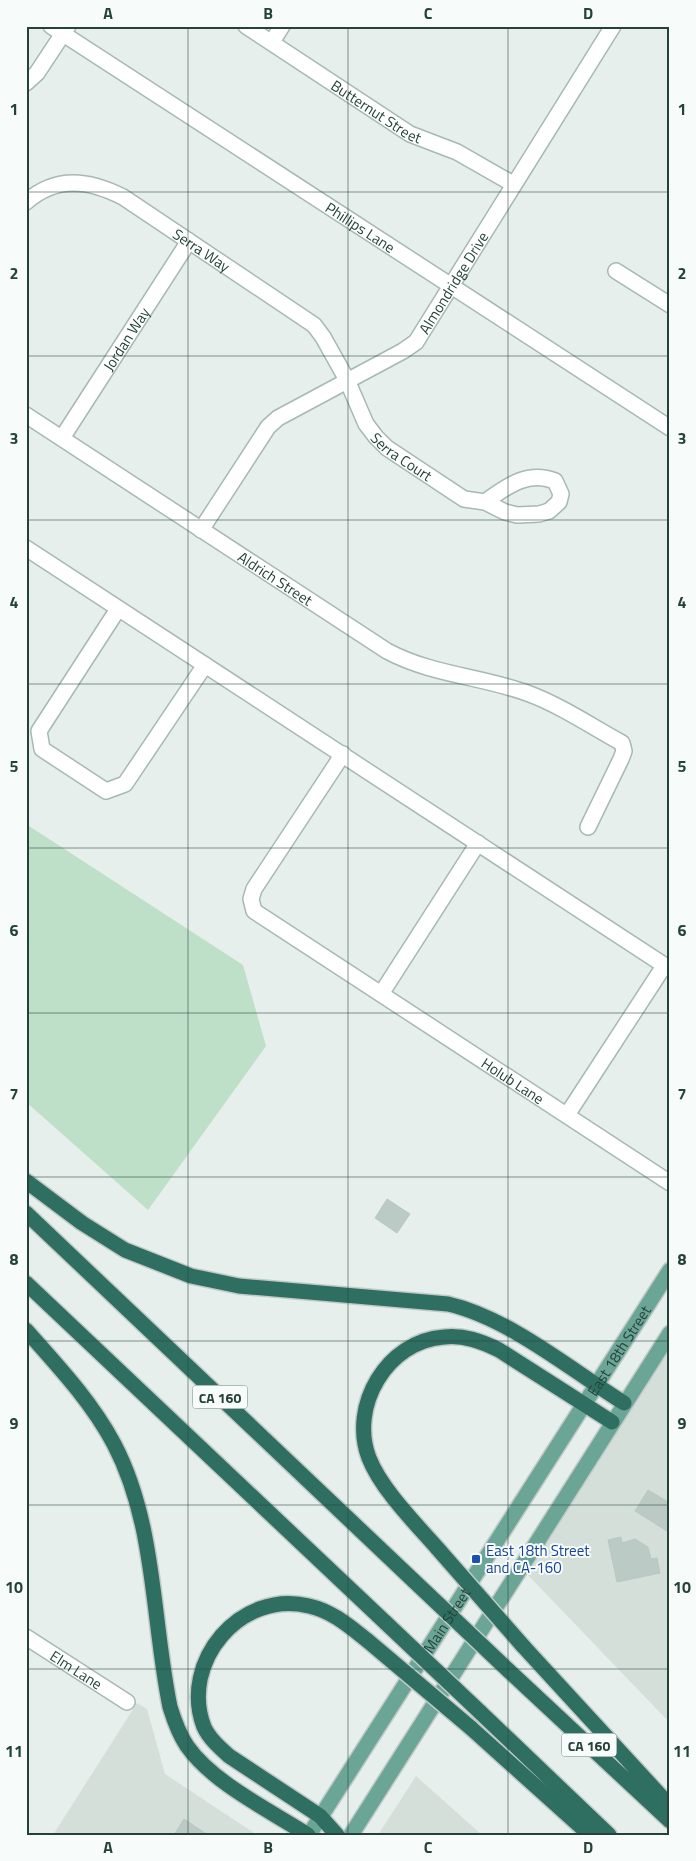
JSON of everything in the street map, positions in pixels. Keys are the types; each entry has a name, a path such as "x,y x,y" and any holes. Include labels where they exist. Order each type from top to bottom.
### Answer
{"highway":[{"path":"26,1181 103,1238 168,1269 199,1278 238,1286 448,1304 470,1309 507,1327 624,1403"},
{"name":"CA 160","path":"26,1213 414,1582 670,1821"},
{"path":"26,1282 609,1835"},
{"path":"26,1330 87,1402 101,1422 125,1467 133,1490 145,1540 170,1706 176,1725 187,1745 215,1774 308,1835"},
{"path":"612,1422 499,1350 479,1340 443,1337 424,1341 405,1350 390,1363 376,1380 364,1416 364,1438 369,1458 393,1494 438,1549 523,1646 670,1806"},
{"path":"336,1835 320,1816 229,1756 215,1744 205,1728 199,1708 198,1687 203,1666 211,1648 238,1620 254,1611 272,1605 291,1603 308,1605 327,1612 368,1641 471,1728 590,1835"}],"main road":[{"name":"East 18th Street","path":"583,1405 670,1270"},
{"path":"351,1835 670,1333"},
{"name":"Main Street","path":"308,1835 583,1405"}],"street":[{"name":"Butternut Street","path":"246,26 410,134 457,152 513,184"},
{"path":"272,42 282,26"},
{"name":"Almondridge Drive","path":"201,530 268,427 278,418 404,351 416,342 610,27"},
{"path":"26,83 37,73 61,29"},
{"name":"Phillips Lane","path":"61,29 450,286 670,428"},
{"name":"Serra Way","path":"26,202 33,196 57,185 80,182 100,185 123,197 314,325 323,337 347,380"},
{"name":"Jordan Way","path":"62,438 189,241"},
{"path":"616,271 670,306"},
{"name":"Serra Court","path":"347,380 366,424 387,448 464,499 485,502"},
{"name":"Aldrich Street","path":"26,415 387,652 407,662 431,670 508,687 542,699 622,743 624,751 621,759 588,827"},
{"path":"26,548 667,967 567,1115"},
{"path":"118,609 39,731 42,749 106,791 125,784 205,665"},
{"name":"Holub Lane","path":"343,754 254,889 251,899 254,910 670,1183"},
{"path":"381,994 478,843"},
{"name":"Elm Lane","path":"26,1637 127,1702"}],"shaded area":[{"path":"670,1344 670,1723 526,1573"},
{"path":"137,1703 147,1709 165,1774 257,1835 53,1835"},
{"path":"416,1776 482,1835 378,1835"}],"green space":[{"path":"26,824 243,965 266,1046 148,1210 26,1102"}],"building":[{"path":"387,1199 410,1214 397,1233 375,1218"},
{"path":"648,1490 670,1503 670,1533 635,1511"},
{"path":"621,1537 622,1543 635,1539 648,1547 651,1559 657,1558 660,1573 617,1582 608,1540"},
{"path":"184,1819 208,1835 174,1835"}],"place":[{"name":"East 18th Street and CA-160","path":"476,1559"}]}
